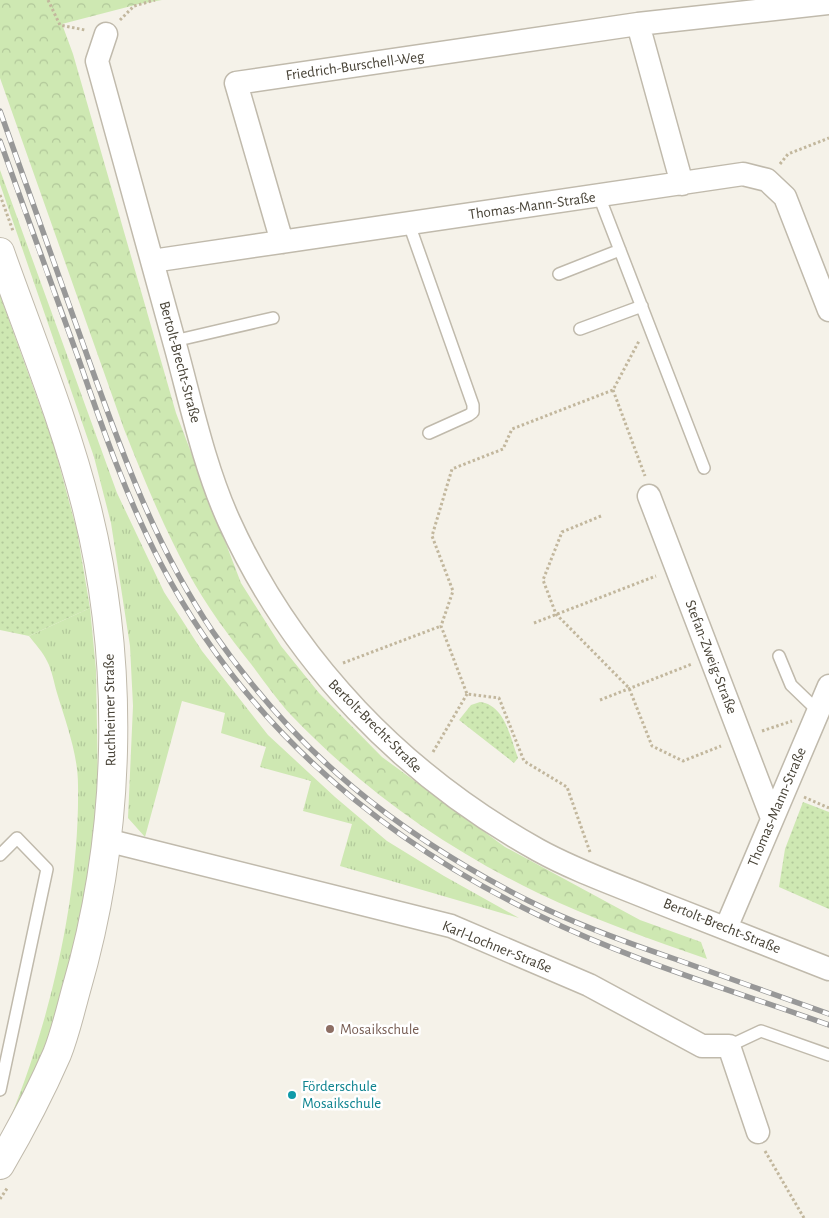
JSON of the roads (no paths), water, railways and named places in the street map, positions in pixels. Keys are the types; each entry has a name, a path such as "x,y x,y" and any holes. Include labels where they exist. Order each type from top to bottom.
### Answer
{"street":[{"name":"Friedrich-Burschell-Weg","path":"282,242 236,83 638,24 829,3"},
{"path":"638,24 682,184"},
{"name":"Bertolt-Brecht-Straße","path":"106,34 97,61 205,454 228,520 272,601 321,672 369,724 421,772 479,815 540,851 583,871 829,969"},
{"name":"Thomas-Mann-Straße","path":"152,261 743,174 767,180 785,198 829,310"},
{"name":"Ruchheimer Straße","path":"5,1175 28,1117 58,1052 86,954 100,891 106,840 113,729 111,665 103,588 87,510 8,246"},
{"name":"Stefan-Zweig-Straße","path":"649,496 772,818"},
{"name":"Thomas-Mann-Straße","path":"726,928 829,686"},
{"name":"Karl-Lochner-Straße","path":"106,840 451,926 589,985 702,1046 729,1046"},
{"path":"729,1046 758,1132"}],"lane":[{"path":"599,196 704,468"},
{"path":"409,224 473,405 473,412 469,415 429,433"},
{"path":"559,274 620,250"},
{"path":"580,329 642,306"},
{"path":"174,341 273,318"},
{"path":"779,656 791,685 818,711"},
{"path":"0,855 17,838 47,869 0,1090"},
{"path":"729,1046 761,1031 829,1055"}],"railway":[{"path":"0,111 127,464 157,533 174,567 213,632 246,676 280,716 315,753 353,787 435,848 481,875 529,901 582,925 829,1014"},
{"path":"0,141 107,438 137,515 161,564 195,622 233,676 275,725 321,771 370,812 423,850 479,884 538,915 609,947 829,1025"}],"place":[{"name":"Mosaikschule","path":"330,1029"},
{"name":"Förderschule Mosaikschule","path":"292,1095"}]}
